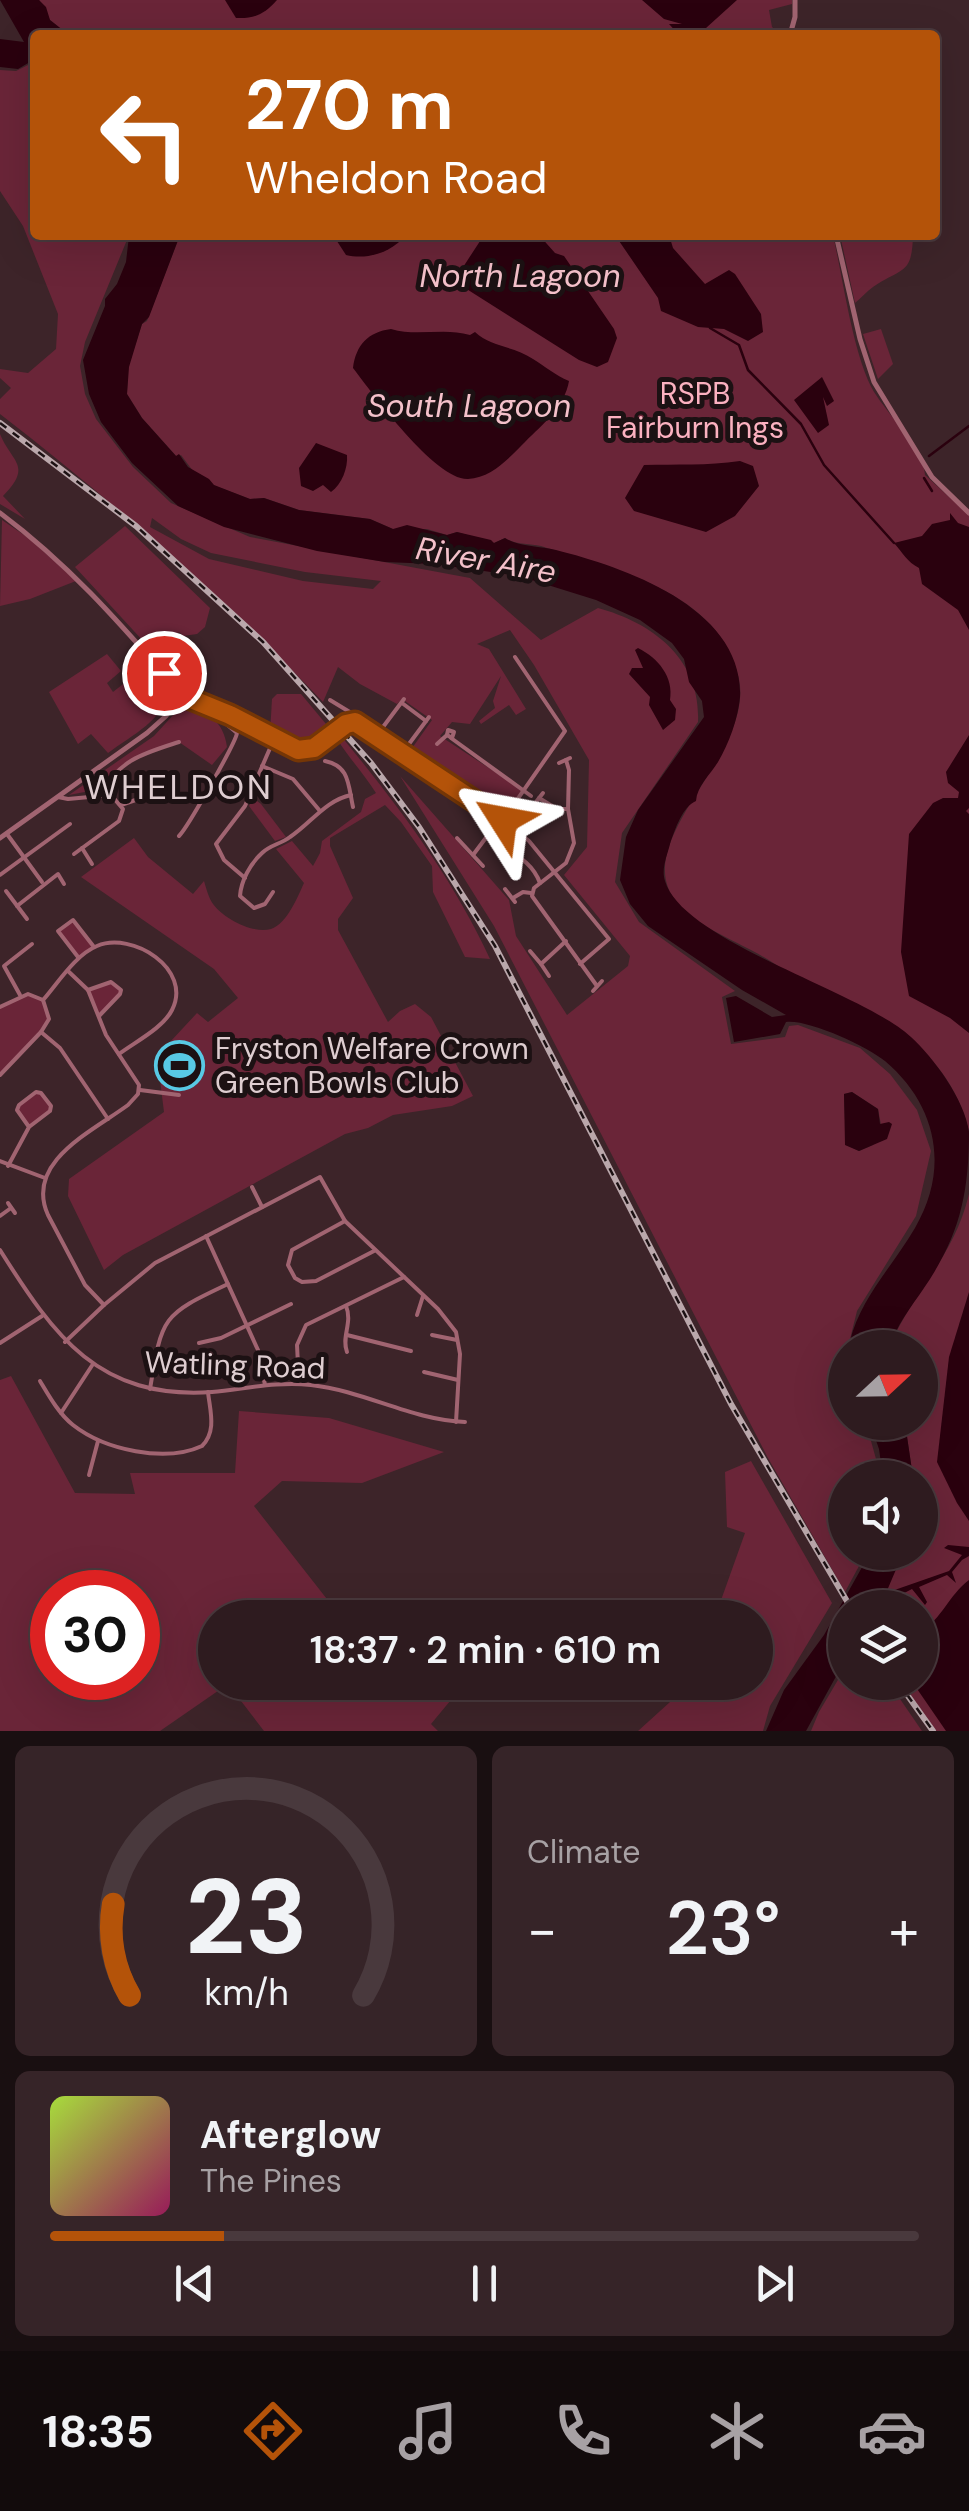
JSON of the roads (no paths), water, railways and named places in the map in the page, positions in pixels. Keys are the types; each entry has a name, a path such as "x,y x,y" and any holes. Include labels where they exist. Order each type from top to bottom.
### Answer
{"street":[{"path":"791,30 795,0"},
{"path":"837,240 874,382 932,477 969,512"},
{"path":"0,514 30,534 82,581 181,693 304,751 355,722 503,820 530,841 610,939 580,964"},
{"path":"503,820 565,731 515,657"},
{"path":"44,884 3,836 159,723 181,693"},
{"path":"330,700 380,732 402,752"},
{"path":"380,732 403,701 428,719 402,752"},
{"path":"179,836 191,822 216,770 236,740 237,733 212,712 211,706"},
{"path":"437,744 449,737 531,796"},
{"path":"245,878 224,860 216,844 245,806 274,738"},
{"path":"102,794 114,774 130,761 179,742"},
{"path":"324,761 342,762 354,807"},
{"path":"531,894 566,862 574,843 565,761"},
{"path":"262,766 298,782 321,812"},
{"path":"58,797 102,794 118,798 121,805 120,820 74,854"},
{"path":"121,805 154,794"},
{"path":"273,892 265,904 254,908 240,896 245,878 258,857 340,797 350,795"},
{"path":"539,798 556,809 568,809"},
{"path":"473,855 488,836 493,813"},
{"path":"0,874 67,826 69,833"},
{"path":"488,836 502,847 512,849 540,882"},
{"path":"456,838 482,866"},
{"path":"270,846 274,854"},
{"path":"82,848 92,864"},
{"path":"17,906 58,874 64,884"},
{"path":"505,889 514,900 523,892 531,894"},
{"path":"6,892 27,920"},
{"path":"531,894 597,986"},
{"path":"79,958 58,931 82,911"},
{"path":"74,920 94,947"},
{"path":"541,964 566,941"},
{"path":"20,995 4,966 30,946 23,942"},
{"path":"43,1000 79,958 94,947 123,942 162,962 175,983 176,996 167,1017 119,1054"},
{"path":"530,951 549,976"},
{"path":"68,971 88,990 140,1090 128,1105 59,1156 45,1178 42,1194 48,1215 85,1285 104,1305"},
{"path":"88,990 111,982 120,990 99,1016"},
{"path":"0,1007 20,995 43,1000"},
{"path":"0,1075 42,1032 48,1019 43,1000"},
{"path":"42,1032 60,1048 109,1119"},
{"path":"140,1090 179,1095"},
{"path":"8,1166 28,1127 50,1111 51,1106 41,1093 36,1092 17,1110 28,1127"},
{"path":"0,1161 45,1178"},
{"path":"66,1342 155,1263 320,1177 346,1221 450,1321 459,1340 456,1422"},
{"path":"252,1186 262,1207"},
{"path":"0,1216 11,1208"},
{"path":"346,1221 292,1250 288,1264 295,1278 302,1282 316,1280 374,1251"},
{"path":"206,1236 262,1361 265,1386"},
{"name":"Watling Road","path":"0,1250 42,1316 66,1342 117,1379 150,1390 208,1392 299,1384 356,1394 410,1414 466,1422"},
{"path":"299,1384 300,1332 404,1277"},
{"path":"150,1390 168,1318 178,1308 228,1284"},
{"path":"418,1315 423,1295"},
{"path":"199,1343 221,1338 291,1304"},
{"path":"346,1306 350,1320 344,1345 347,1352"},
{"path":"0,1343 42,1316"},
{"path":"347,1335 411,1351"},
{"path":"432,1335 459,1340"},
{"path":"61,1413 93,1364"},
{"path":"424,1372 458,1380"},
{"path":"40,1381 71,1424 98,1440 146,1452 202,1446 210,1434 208,1392"},
{"path":"90,1475 98,1440"}],"water":[{"path":"0,0 39,0 50,20 63,30 30,30 30,62 18,69 0,67 0,39 24,42"},
{"path":"225,0 277,0 259,15 236,18"},
{"path":"642,0 737,0 707,30 674,30 669,24 682,24 664,19"},
{"name":"River Aire","path":"129,240 178,240 149,317 142,324 129,367 127,394 142,418 176,456 179,454 188,467 214,485 250,499 264,498 299,510 370,519 393,529 407,525 447,535 457,532 494,543 505,538 584,558 675,596 722,639 736,666 740,697 737,714 722,755 701,785 696,801 677,825 665,862 665,881 679,903 704,925 855,1002 911,1037 947,1080 966,1120 967,1176 954,1233 897,1330 854,1330 878,1282 915,1228 932,1183 933,1138 917,1097 903,1078 876,1055 808,1025 786,1022 780,1034 734,1042 726,998 736,996 772,1017 786,1015 648,926 630,904 620,880 626,837 638,810 704,717 702,701 689,682 684,659 672,643 640,620 596,600 519,576 317,551 224,527 178,506 132,463 101,422 89,394 83,360 105,299 117,284 126,262"},
{"path":"336,240 401,240 378,254 346,255"},
{"name":"North Lagoon","path":"481,240 543,240 555,253 564,256 614,329 617,338 608,362 597,367 579,360 454,281"},
{"path":"618,240 671,240 705,284 729,270 761,314 763,332 748,341 724,329 698,327 661,311 658,298"},
{"name":"South Lagoon","path":"391,329 470,335 475,332 526,355 569,381 567,390 552,414 500,466 477,478 454,476 406,434 353,368 364,341"},
{"path":"822,377 834,401 827,406 823,397 829,425 818,433 794,400"},
{"path":"316,443 347,455 344,475 331,492 323,485 313,491 301,486 299,468"},
{"path":"740,461 753,466 759,486 735,516 706,532 634,511 625,498 644,465"},
{"path":"950,513 958,523 969,527 969,630 958,610 922,584 919,568 894,543 922,536 932,524 950,520"},
{"path":"638,648 658,663 670,684 675,720 663,730 649,705 650,697 629,674 632,668 643,668 635,650"},
{"path":"969,735 969,1033 909,996 901,952 909,834 933,803 958,798 959,792 948,783 946,772"},
{"path":"852,1092 878,1109 880,1124 892,1124 887,1139 859,1151 845,1145 844,1094"},
{"path":"969,1292 969,1521 937,1460 949,1357"},
{"path":"876,1440 908,1440 910,1460 881,1460"},
{"path":"969,1547 969,1556 952,1572 956,1583 947,1575 919,1587 921,1590 895,1590 949,1571 962,1555 944,1548"},
{"path":"860,1570 896,1570 887,1590 849,1590"},
{"path":"969,1580 969,1731 946,1731 925,1700 938,1700 938,1615"},
{"path":"828,1628 828,1691 806,1731 766,1731 784,1690"}],"waterway":[{"path":"710,328 739,345 748,370 801,424 824,465 894,543"},
{"path":"929,456 969,426"},
{"path":"924,478 932,491"}],"railway":[{"path":"0,423 136,526 263,642 371,763 419,827 495,946 731,1404 840,1590"},
{"path":"911,1700 933,1731"}],"place":[{"name":"Fryston Welfare Crown Green Bowls Club","path":"180,1065"}],"district":[{"name":"WHELDON","path":"179,787"}],"park label":[{"name":"RSPB Fairburn Ings","path":"695,410"}]}
